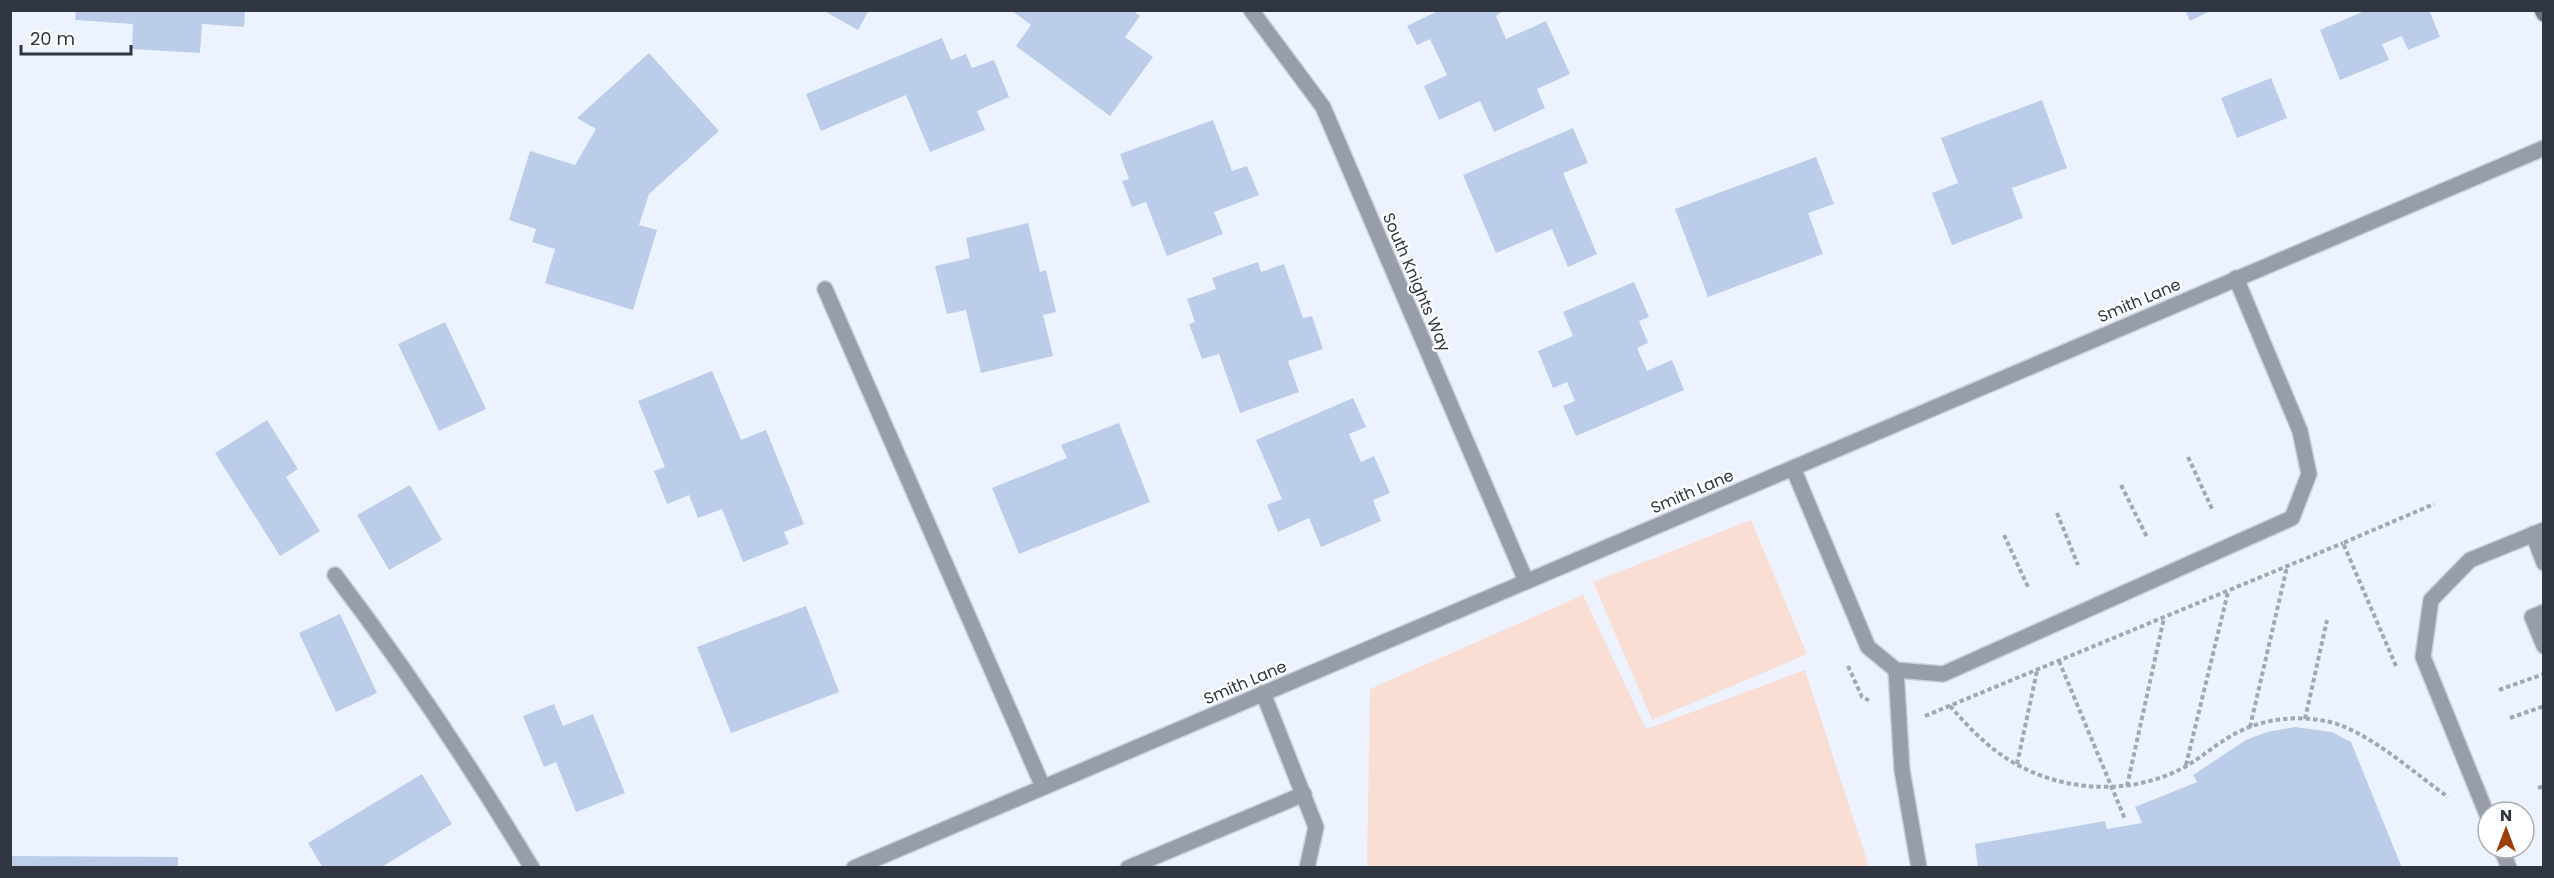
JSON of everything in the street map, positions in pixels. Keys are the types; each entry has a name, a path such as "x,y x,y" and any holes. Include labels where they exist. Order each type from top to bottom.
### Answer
{"street":[{"name":"South Knights Way","path":"1251,10 1323,107 1526,581"},
{"name":"Smith Lane","path":"854,867 2544,148"},
{"path":"1793,468 1868,647 1896,669 1943,674 2292,518 2309,474 2300,431 2236,278"},
{"path":"825,289 1043,787"},
{"path":"2481,800 2423,657 2431,600 2470,560 2538,532 2544,563"},
{"path":"335,575 400,662 474,772 532,867"},
{"path":"2544,612 2532,617 2544,646"},
{"path":"1896,669 1902,771 1920,867"},
{"path":"1263,693 1316,827 1307,867"},
{"path":"1128,867 1304,794"}],"path":[{"path":"2188,457 2213,511"},
{"path":"2121,485 2147,537"},
{"path":"2396,667 2343,543 2434,504"},
{"path":"2057,513 2078,565"},
{"path":"2004,535 2028,587"},
{"path":"2250,727 2287,567"},
{"path":"2186,766 2228,591"},
{"path":"2127,786 2164,618"},
{"path":"2305,719 2327,620"},
{"path":"2059,661 2125,819"},
{"path":"2017,764 2037,670"},
{"path":"2499,690 2544,674"},
{"path":"1950,706 1977,735 2003,756 2033,772 2071,785 2112,788 2146,783 2186,766 2232,735 2258,723 2295,718 2326,721 2357,731 2448,797"},
{"path":"2510,718 2544,706"}],"shaded area":[{"path":"1751,520 1807,654 1652,720 1593,582"},
{"path":"1583,595 1646,729 1805,670 1869,867 1367,867 1370,689"}],"building":[{"path":"76,10 245,10 244,27 202,24 200,53 132,49 133,24 75,20"},
{"path":"827,10 869,10 858,30 826,12"},
{"path":"1011,10 1132,10 1140,16 1125,37 1153,57 1110,116 1016,46 1031,25"},
{"path":"1440,10 1504,10 1496,16 1506,39 1546,21 1570,74 1537,89 1545,108 1494,132 1480,101 1439,120 1424,86 1447,75 1430,39 1417,45 1407,26"},
{"path":"2185,10 2212,10 2190,21"},
{"path":"2367,10 2429,10 2440,37 2408,50 2402,36 2382,44 2389,60 2340,80 2320,30"},
{"path":"942,38 951,60 966,54 972,68 994,60 1009,97 977,111 985,130 930,152 906,95 821,131 806,94"},
{"path":"649,53 719,131 649,194 639,225 657,230 633,310 545,283 555,249 532,242 536,229 509,220 530,151 575,165 596,129 577,118"},
{"path":"2271,78 2287,118 2237,138 2221,98"},
{"path":"2042,100 2067,168 2012,188 2023,218 1952,245 1932,193 1958,183 1941,138"},
{"path":"1213,120 1232,171 1247,166 1259,195 1214,212 1223,234 1167,256 1146,202 1132,207 1122,181 1129,179 1120,154"},
{"path":"1573,128 1588,163 1563,173 1597,254 1568,267 1552,229 1496,253 1463,175"},
{"path":"1816,157 1834,204 1808,213 1823,254 1708,297 1675,209"},
{"path":"1028,223 1040,272 1046,270 1056,312 1043,315 1053,356 981,373 966,310 947,314 935,266 970,258 966,238"},
{"path":"1258,262 1261,272 1284,264 1303,318 1312,316 1323,349 1288,361 1299,392 1240,413 1219,354 1202,359 1189,324 1195,322 1187,299 1216,289 1212,278"},
{"path":"1634,282 1649,317 1639,321 1648,343 1637,348 1647,371 1672,360 1684,390 1576,436 1563,406 1575,401 1567,382 1553,388 1538,351 1573,336 1563,312"},
{"path":"445,322 486,409 439,431 398,344"},
{"path":"712,371 741,440 766,430 804,524 784,532 789,544 743,562 722,509 698,518 689,495 667,504 654,471 665,467 638,401"},
{"path":"1353,398 1366,427 1349,434 1361,462 1374,456 1390,493 1373,500 1381,521 1321,547 1309,518 1278,532 1267,505 1282,499 1256,440"},
{"path":"267,420 298,469 286,477 320,531 280,556 215,453"},
{"path":"1119,423 1150,502 1019,554 992,488 1067,458 1061,445"},
{"path":"410,485 442,540 389,570 357,515"},
{"path":"806,606 839,692 731,733 697,647"},
{"path":"340,614 377,693 336,712 299,633"},
{"path":"554,704 563,726 593,714 625,793 576,812 556,762 544,767 523,716"},
{"path":"2295,727 2332,732 2351,742 2402,868 1978,868 1975,844 2105,821 2107,829 2142,823 2135,807 2197,782 2193,775 2246,740 2267,732"},
{"path":"422,774 452,824 380,868 323,868 308,843"},
{"path":"10,856 178,857 178,868 10,868"}]}
